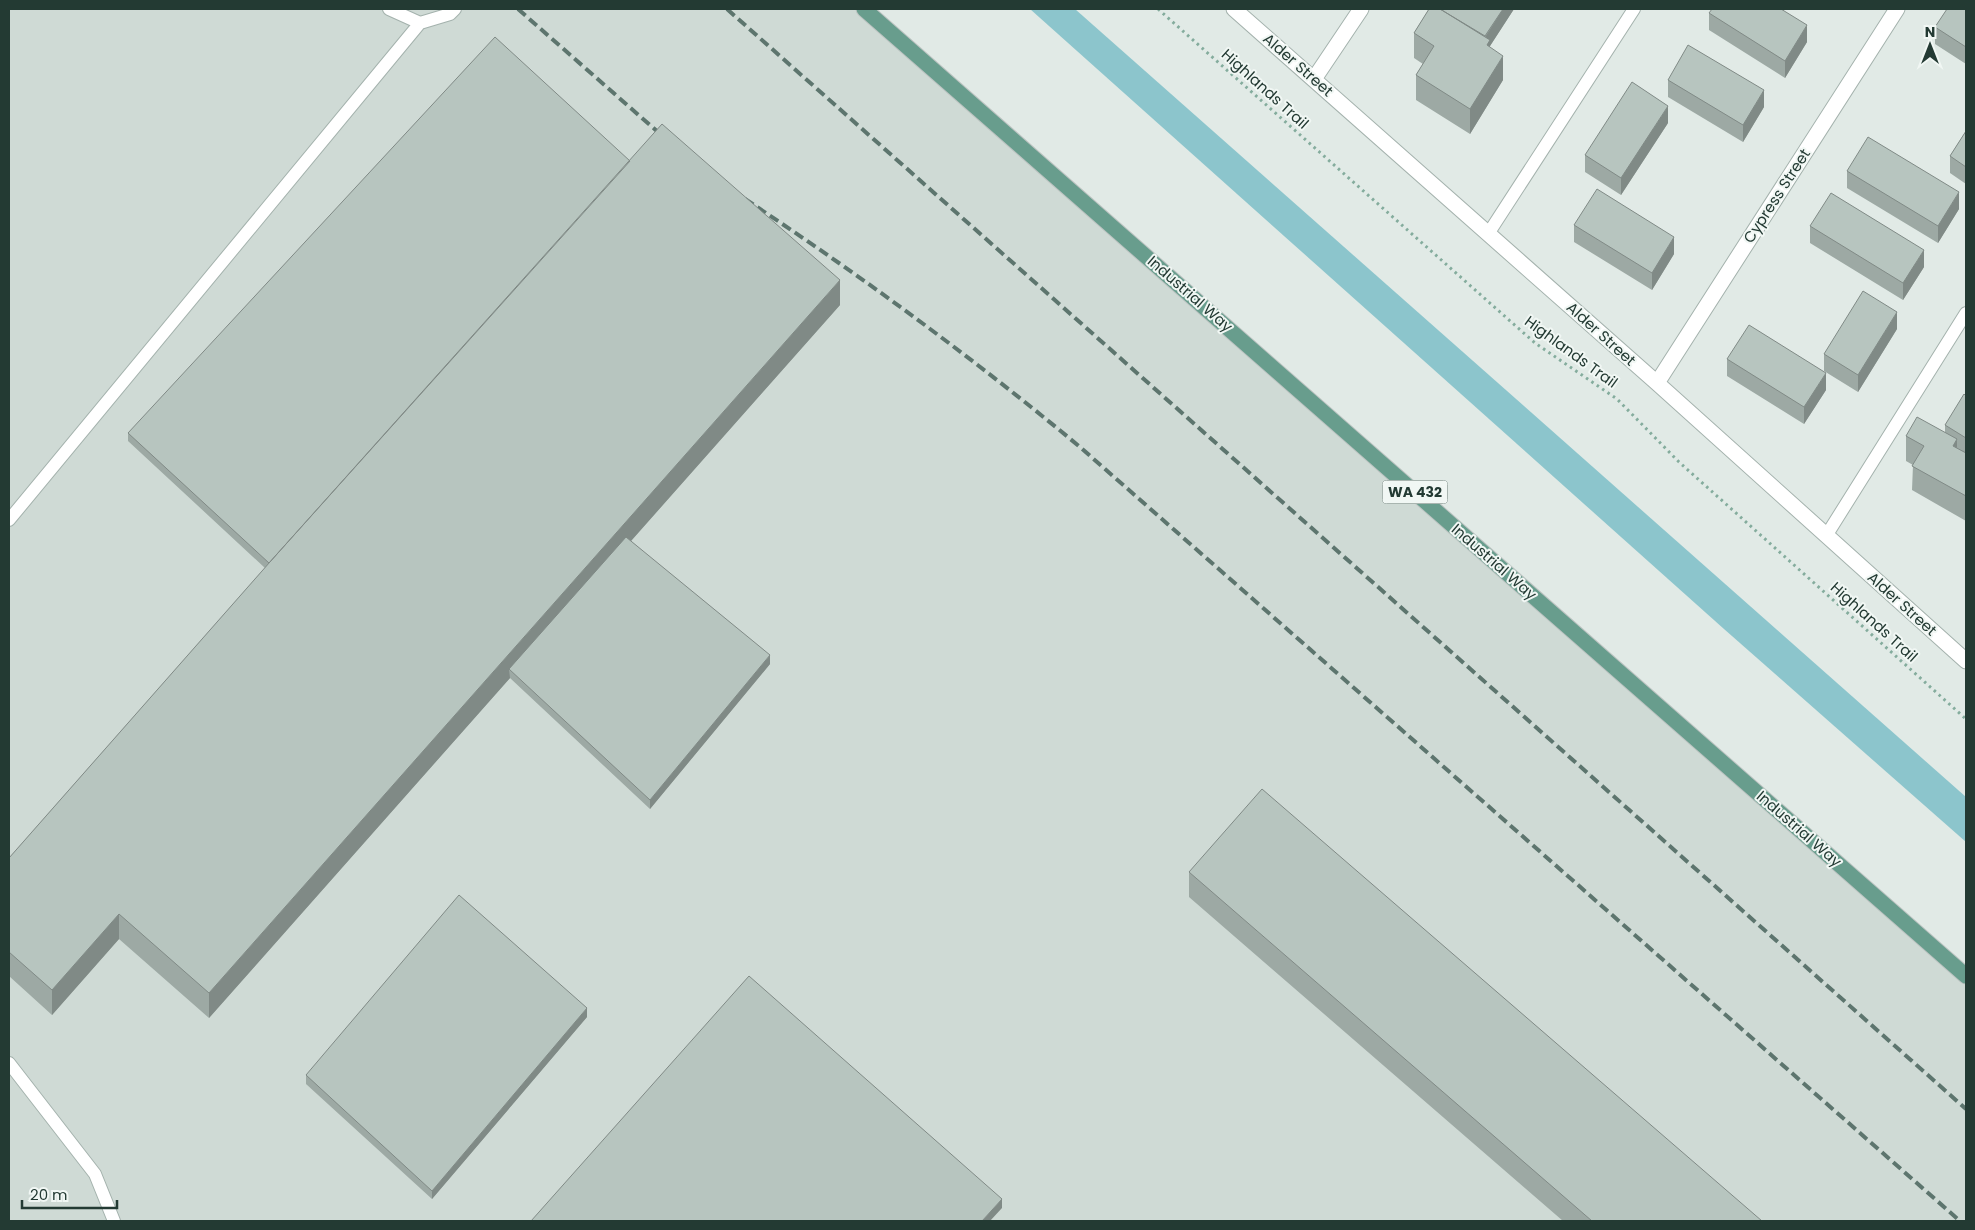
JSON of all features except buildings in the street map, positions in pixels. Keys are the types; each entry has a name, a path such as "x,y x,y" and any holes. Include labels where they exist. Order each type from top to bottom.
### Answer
{"main road":[{"name":"Industrial Way","path":"864,9 1966,976"}],"street":[{"name":"Alder Street","path":"1234,9 1966,661"},
{"path":"1314,79 1361,9"},
{"name":"Cypress Street","path":"1656,383 1896,9"}],"lane":[{"path":"389,9 420,23"},
{"path":"9,520 420,23 450,14 455,9"},
{"path":"1488,234 1634,9"},
{"path":"1826,536 1966,313"},
{"path":"9,1063 95,1174 114,1221"}],"path":[{"name":"Highlands Trail","path":"1158,9 1535,343 1617,399 1678,462 1966,719"}],"shaded area":[{"path":"9,9 860,9 1966,978 1966,1221 9,1221"}],"water":[{"path":"1030,9 1075,9 1966,797 1966,842 1724,629"}],"railway":[{"path":"518,9 667,140"},
{"path":"727,9 1966,1109"},
{"path":"745,199 831,257 916,318 999,381 1080,447 1960,1221"}]}
